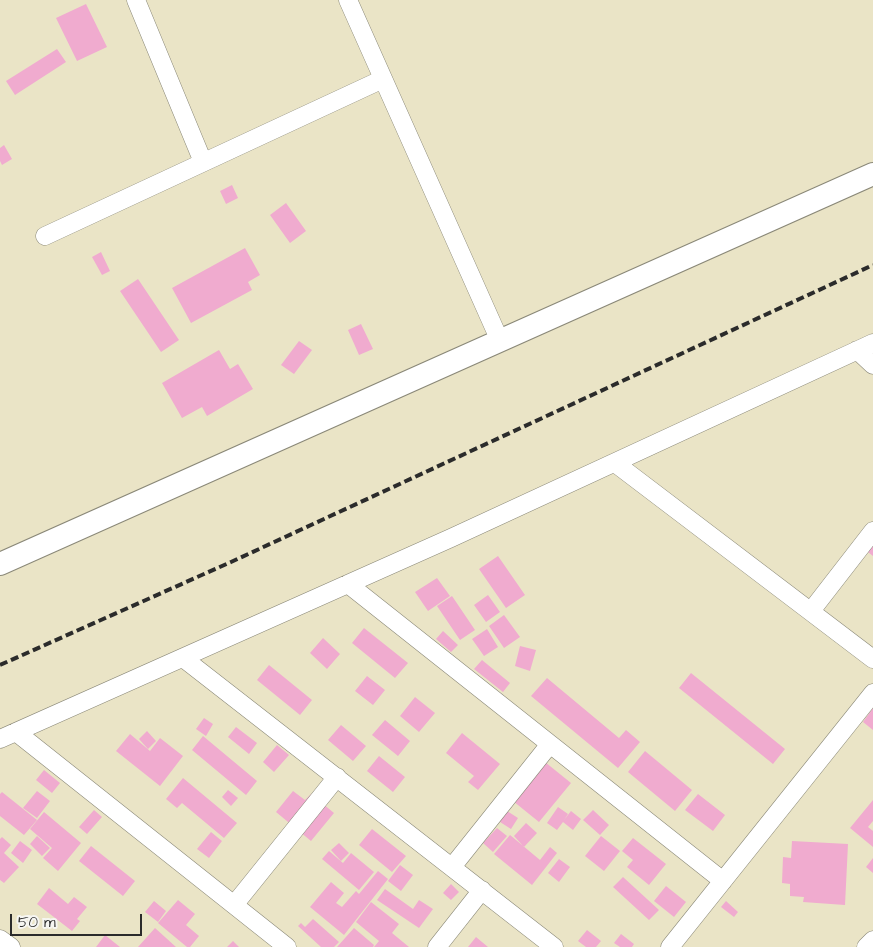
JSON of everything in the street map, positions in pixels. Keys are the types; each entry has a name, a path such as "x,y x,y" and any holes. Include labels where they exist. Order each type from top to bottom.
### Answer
{"street":[{"path":"136,0 203,162"},
{"path":"348,0 500,341"},
{"path":"45,236 383,79"},
{"path":"0,564 873,174"},
{"path":"0,739 348,584 865,347 873,365"},
{"path":"615,463 873,659"},
{"path":"811,611 873,531"},
{"path":"348,584 723,881"},
{"path":"183,658 554,947"},
{"path":"670,947 873,693"},
{"path":"16,732 287,947"},
{"path":"452,867 550,744"},
{"path":"234,905 336,777"},
{"path":"437,947 482,890"},
{"path":"0,939 11,947"},
{"path":"866,947 873,940"}],"building":[{"path":"86,4 107,47 77,61 56,18"},
{"path":"57,49 66,62 15,95 6,81"},
{"path":"4,145 12,159 2,165 0,161 0,148"},
{"path":"232,185 238,198 226,204 220,191"},
{"path":"286,203 306,231 290,243 270,215"},
{"path":"245,248 260,275 248,282 252,290 191,323 172,288"},
{"path":"101,252 110,271 102,275 92,257"},
{"path":"138,279 179,340 161,352 120,291"},
{"path":"361,324 373,349 359,355 348,330"},
{"path":"299,341 312,350 294,374 281,365"},
{"path":"219,350 230,369 238,364 253,389 207,416 202,407 182,418 162,383"},
{"path":"873,539 873,556 864,549"},
{"path":"498,556 525,595 506,608 479,569"},
{"path":"437,578 450,596 428,611 415,592"},
{"path":"488,595 500,612 486,622 474,605"},
{"path":"452,596 475,630 460,640 437,606"},
{"path":"504,615 520,637 504,648 489,626"},
{"path":"364,628 408,663 395,678 352,643"},
{"path":"487,629 498,647 484,656 472,639"},
{"path":"443,631 458,645 451,652 436,639"},
{"path":"323,638 340,654 327,669 310,653"},
{"path":"520,646 536,650 530,671 515,666"},
{"path":"482,660 510,683 503,692 474,669"},
{"path":"269,665 312,700 300,715 257,680"},
{"path":"691,673 785,749 773,764 679,688"},
{"path":"367,676 385,690 373,705 355,691"},
{"path":"547,678 619,738 626,730 640,742 618,768 531,696"},
{"path":"415,697 435,713 419,732 400,716"},
{"path":"873,708 873,730 863,722"},
{"path":"204,718 213,724 206,736 196,729"},
{"path":"385,720 410,741 398,756 372,735"},
{"path":"341,725 366,746 353,761 328,740"},
{"path":"236,727 257,743 249,754 228,737"},
{"path":"147,731 156,741 148,749 139,739"},
{"path":"462,733 500,764 478,790 468,782 474,776 446,753"},
{"path":"130,734 150,751 160,738 183,756 160,786 116,751"},
{"path":"203,736 257,781 246,795 192,750"},
{"path":"277,745 289,755 274,772 263,762"},
{"path":"645,751 692,790 675,811 628,772"},
{"path":"379,756 405,777 393,792 367,771"},
{"path":"545,762 571,783 539,822 513,801"},
{"path":"44,770 60,783 52,793 36,780"},
{"path":"183,778 237,823 224,838 182,803 177,808 166,799"},
{"path":"228,790 238,798 231,806 222,797"},
{"path":"37,791 50,801 37,818 23,808"},
{"path":"293,791 305,800 311,794 334,813 311,841 276,812"},
{"path":"2,792 37,820 24,835 0,816 0,794"},
{"path":"698,794 725,815 713,831 685,810"},
{"path":"873,800 873,821 868,827 873,831 873,847 850,828"},
{"path":"558,807 568,814 564,820 571,811 581,819 573,830 563,822 557,830 547,823"},
{"path":"94,810 102,817 87,834 79,827"},
{"path":"593,810 609,825 600,835 583,820"},
{"path":"507,811 518,818 511,829 500,822"},
{"path":"44,812 81,843 58,871 43,858 52,848 30,829"},
{"path":"526,823 537,833 524,847 514,836"},
{"path":"497,828 507,836 493,852 483,843"},
{"path":"372,829 406,856 392,872 359,845"},
{"path":"211,832 222,841 209,858 197,849"},
{"path":"510,835 540,860 550,847 557,853 532,885 494,854"},
{"path":"37,836 50,848 42,856 30,844"},
{"path":"601,836 620,851 604,871 585,856"},
{"path":"2,837 11,845 4,853 19,867 4,883 0,880 0,839"},
{"path":"633,838 666,864 649,885 627,867 633,860 622,851"},
{"path":"20,841 32,850 23,863 11,853"},
{"path":"792,841 848,844 845,905 803,902 804,897 790,896 790,884 782,883 783,857 791,858"},
{"path":"339,843 349,853 341,861 331,850"},
{"path":"91,846 135,881 123,896 79,861"},
{"path":"329,851 343,863 351,853 374,872 359,890 322,859"},
{"path":"873,858 873,873 866,867"},
{"path":"559,859 570,867 559,882 548,873"},
{"path":"400,865 413,875 401,891 388,881"},
{"path":"378,871 388,879 344,935 310,907 331,882 344,893 336,903 342,907 356,891 359,894"},
{"path":"623,877 659,910 649,920 613,887"},
{"path":"451,884 459,892 451,900 443,893"},
{"path":"666,886 686,902 674,917 654,901"},
{"path":"49,888 68,904 74,897 87,907 77,919 80,921 72,931 37,904"},
{"path":"385,889 413,909 419,900 433,909 419,928 377,900"},
{"path":"178,900 195,914 186,925 199,936 190,947 187,947 158,923"},
{"path":"154,901 166,911 158,922 145,912"},
{"path":"726,901 738,912 734,917 721,907"},
{"path":"371,902 399,924 392,933 409,947 374,947 379,941 356,922"},
{"path":"313,919 339,942 334,947 321,947 298,926 301,923 305,927"},
{"path":"155,928 176,947 138,947"},
{"path":"354,928 374,945 373,947 337,947"},
{"path":"587,930 601,941 596,947 586,947 578,941"},
{"path":"621,934 634,944 632,947 620,947 614,943"},
{"path":"105,935 120,947 96,947"},
{"path":"476,937 488,947 468,947"},
{"path":"233,941 239,947 227,947"}],"railway":[{"path":"0,665 231,562 873,265"}]}
